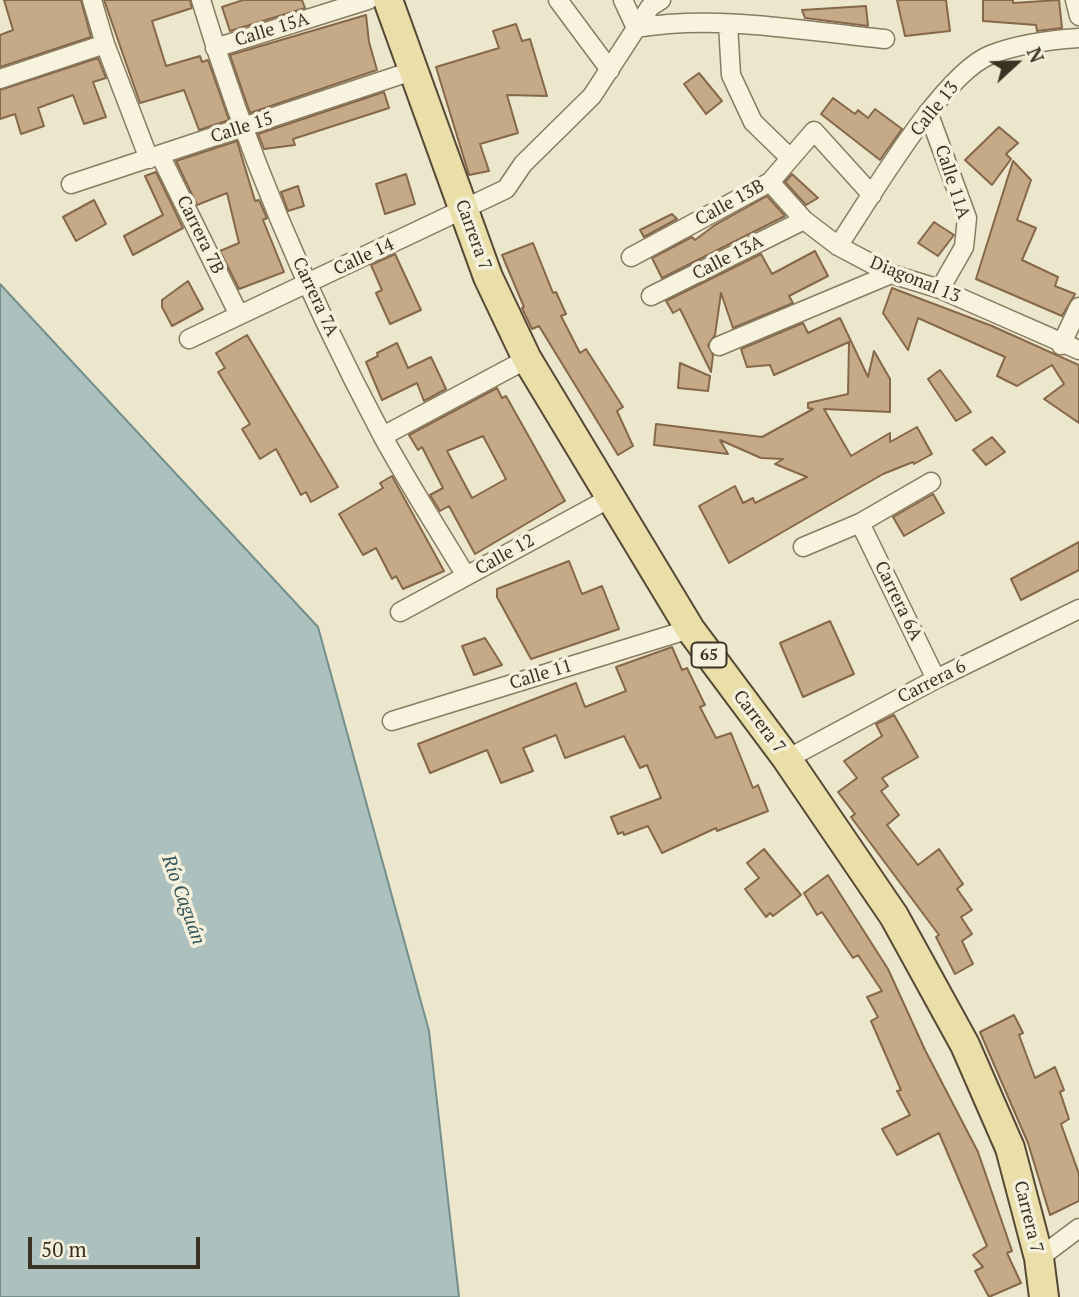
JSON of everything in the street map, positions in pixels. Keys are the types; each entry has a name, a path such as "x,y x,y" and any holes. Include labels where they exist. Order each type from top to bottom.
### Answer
{"main road":[{"name":"Carrera 7","path":"388,0 488,277 527,359 690,629 787,759 894,916 965,1045 1010,1148 1039,1258 1044,1297"}],"street":[{"name":"Carrera 7B","path":"92,0 105,44 155,157 239,315"},
{"name":"Carrera 7A","path":"201,0 243,128 306,284 383,436 466,576"},
{"name":"Calle 15A","path":"215,48 368,0"},
{"path":"558,0 610,71"},
{"path":"623,0 636,28 667,23 728,24 885,39"},
{"name":"Calle 14","path":"189,339 506,189 523,164 593,96 650,8 661,0"},
{"path":"1075,0 1079,16"},
{"path":"728,24 731,75 752,122 790,158"},
{"name":"Calle 13","path":"838,246 928,112 951,85 988,56 1044,40 1079,38"},
{"path":"0,79 105,44"},
{"name":"Calle 15","path":"71,184 412,71"},
{"name":"Calle 11A","path":"928,112 967,218 964,247 940,289"},
{"name":"Calle 13B","path":"631,257 770,182 814,131 873,195"},
{"name":"Diagonal 13","path":"770,182 804,220 838,246 891,274 940,289 1061,345 1079,350"},
{"name":"Calle 13A","path":"651,296 804,220"},
{"path":"719,346 891,274"},
{"path":"1061,345 1079,307"},
{"path":"383,436 527,359"},
{"path":"803,547 860,523 931,482"},
{"name":"Calle 12","path":"400,612 610,498"},
{"name":"Carrera 6A","path":"860,523 936,679"},
{"name":"Carrera 6","path":"787,759 936,679 1079,609"},
{"name":"Calle 11","path":"392,721 690,629"},
{"path":"1039,1258 1079,1228"}],"water":[{"name":"Río Caguán","path":"0,284 318,627 429,1031 459,1297 0,1297"}],"building":[{"path":"4,0 81,0 91,37 0,67 0,35 13,30"},
{"path":"104,0 190,0 192,8 152,21 166,66 200,56 202,62 208,60 229,120 199,130 184,90 140,103"},
{"path":"243,0 302,0 305,8 230,31 222,7"},
{"path":"897,0 946,0 950,31 905,36"},
{"path":"983,0 1013,0 1013,3 1059,0 1062,28 1037,31 1036,25 983,21"},
{"path":"866,6 868,26 805,18 802,10"},
{"path":"366,15 369,42 377,70 250,113 230,55"},
{"path":"516,24 522,41 530,39 547,96 507,95 518,133 480,144 489,171 469,175 436,67 499,48 493,31"},
{"path":"98,58 106,78 93,82 106,117 84,124 73,95 38,108 44,126 21,134 15,114 0,119 0,90"},
{"path":"699,73 722,101 706,114 684,84"},
{"path":"384,92 389,108 293,139 295,145 264,149 258,134"},
{"path":"833,98 855,114 858,110 868,118 875,109 902,129 880,160 821,114"},
{"path":"999,127 1018,143 1006,154 1011,159 992,185 965,160"},
{"path":"237,141 255,201 259,200 267,218 263,220 284,272 239,289 220,251 239,243 227,193 197,205 176,161"},
{"path":"1013,161 1031,180 1017,220 1036,228 1022,260 1058,277 1055,286 1075,294 1062,316 976,279"},
{"path":"156,172 183,228 133,255 124,236 163,215 145,176"},
{"path":"406,174 415,204 385,214 376,184"},
{"path":"792,174 818,198 806,205 785,182"},
{"path":"298,186 304,206 288,211 281,192"},
{"path":"767,196 785,216 662,278 652,258 692,237 695,240 715,225"},
{"path":"94,200 106,224 76,241 63,217"},
{"path":"672,214 677,219 644,237 640,230"},
{"path":"934,222 954,235 938,256 918,243"},
{"path":"533,243 553,293 556,292 566,314 561,316 580,353 586,349 623,407 617,411 633,446 618,455 539,326 532,329 522,308 524,307 502,255"},
{"path":"815,251 828,276 789,296 793,303 733,328 721,293 715,335 708,345 713,355 711,372 680,309 673,313 666,301 761,254 772,274"},
{"path":"395,254 421,310 390,324 376,293 382,290 371,265"},
{"path":"188,281 203,309 172,326 162,307 162,300"},
{"path":"892,288 992,326 1079,365 1079,423 1044,399 1064,384 1052,365 1017,386 997,376 1005,357 918,318 908,350 883,313"},
{"path":"840,318 868,377 874,351 890,379 890,412 824,409 851,456 890,433 890,442 917,427 932,454 914,464 913,462 883,474 729,563 699,506 735,486 743,503 753,498 755,503 807,477 775,464 783,459 761,458 720,440 728,454 654,445 656,424 762,437 813,409 808,408 808,403 848,394 849,342 774,375 770,365 747,367 741,349 803,323 808,333"},
{"path":"247,335 338,487 311,502 306,492 301,495 276,449 260,459 242,429 250,424 218,372 225,368 216,353"},
{"path":"397,343 408,368 431,357 446,389 424,401 417,383 382,400 366,362"},
{"path":"680,363 710,376 708,391 678,388"},
{"path":"940,370 971,412 956,421 928,379"},
{"path":"497,388 502,398 506,396 565,501 475,554 449,506 440,511 430,495 443,488 422,447 418,450 409,435","holes":["483,436 506,479 472,498 447,451"]},
{"path":"992,437 1005,452 986,465 973,450"},
{"path":"392,476 444,571 403,589 396,576 392,579 376,548 363,555 339,514 383,488 380,483"},
{"path":"933,494 944,513 904,536 893,517"},
{"path":"1079,542 1079,570 1021,600 1011,579"},
{"path":"569,561 582,594 602,586 619,629 531,659 497,597 497,589"},
{"path":"830,621 854,674 803,697 780,643"},
{"path":"485,638 502,665 474,675 462,646"},
{"path":"672,647 682,670 687,668 705,705 700,707 716,738 731,733 753,788 758,785 768,811 717,831 716,828 662,853 648,826 624,835 623,832 618,834 611,817 661,798 647,765 640,768 624,736 565,758 556,735 523,748 533,771 501,783 487,750 430,773 418,744 576,683 585,707 626,691 616,667"},
{"path":"894,715 918,757 882,778 888,786 881,791 899,815 887,825 918,865 939,849 963,884 957,889 972,910 961,917 972,934 962,941 973,964 955,974 936,937 939,935 851,817 855,814 838,792 857,778 844,761 882,736 876,724"},
{"path":"764,849 801,895 773,916 770,913 766,917 745,889 759,878 747,863"},
{"path":"828,875 888,969 925,1050 978,1152 1012,1251 1007,1253 1021,1283 989,1297 975,1271 983,1267 973,1255 987,1246 939,1133 897,1155 882,1129 910,1115 897,1091 901,1090 871,1021 878,1017 867,997 882,991 858,955 853,958 822,912 817,915 804,893"},
{"path":"1014,1015 1023,1033 1019,1035 1035,1078 1055,1067 1064,1090 1060,1092 1069,1119 1061,1124 1079,1174 1079,1201 1050,1215 1028,1143 980,1032"}]}
